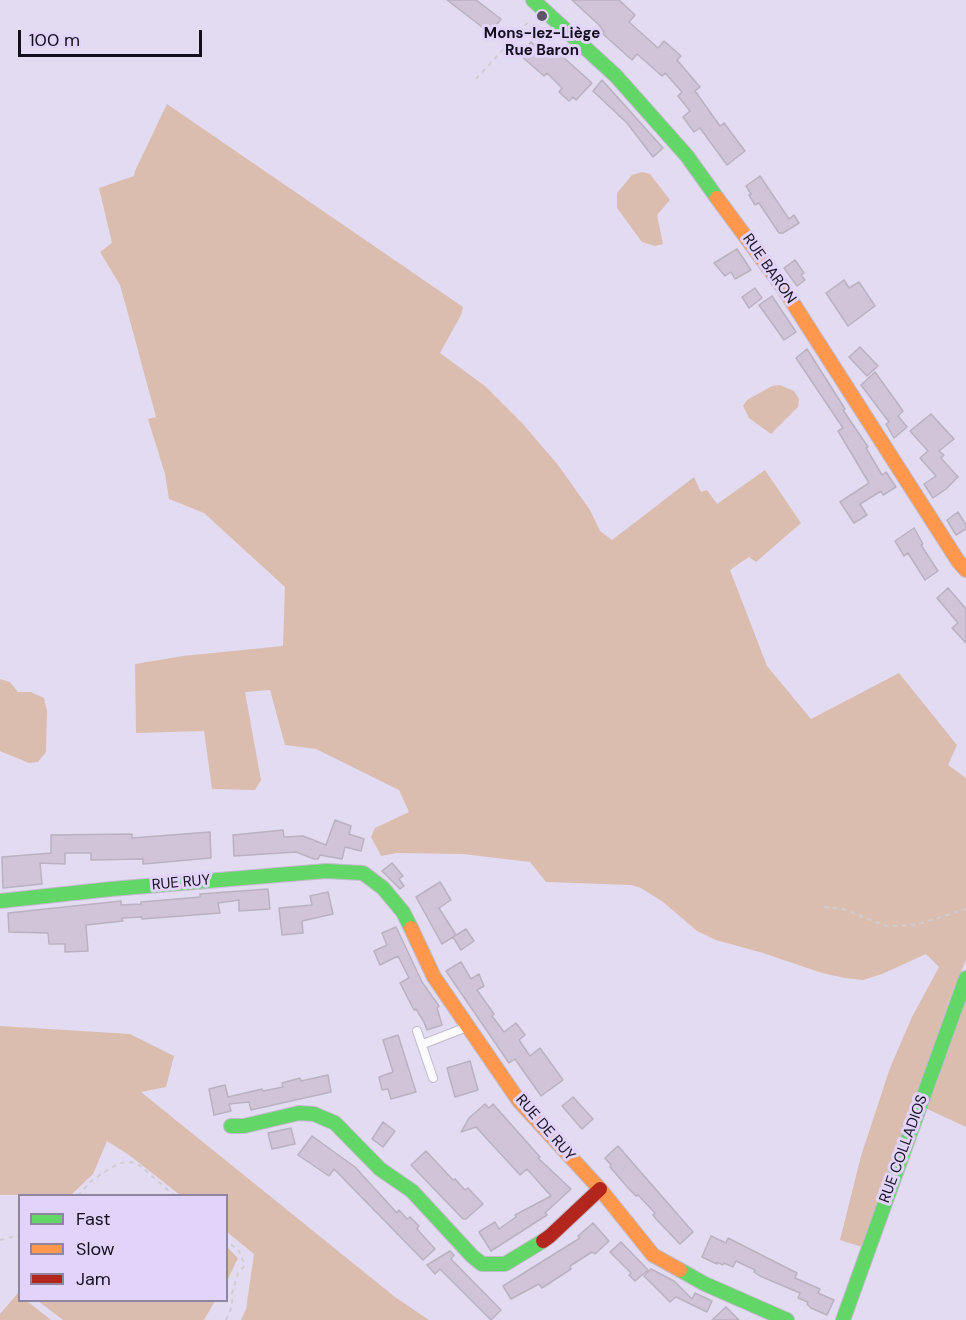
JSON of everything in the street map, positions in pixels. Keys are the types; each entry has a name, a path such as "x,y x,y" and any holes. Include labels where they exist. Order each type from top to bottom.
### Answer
{"street":[{"name":"RUE BARON","path":"537,4 616,76 687,156 782,286 958,561 966,570"},
{"name":"RUE RUY","path":"0,901 326,871 363,873"},
{"name":"RUE DE RUY","path":"363,873 383,888 403,912 434,977 519,1101 600,1189 653,1255 705,1284 787,1320"},
{"name":"RUE COLLADIOS","path":"843,1320 966,978"},
{"path":"231,1126 244,1126 299,1113 314,1114 335,1123 380,1168 412,1191 472,1256 488,1265 505,1264 550,1236 600,1189"}],"lane":[{"path":"423,1044 469,1027"},
{"path":"417,1031 432,1078"}],"path":[{"path":"476,79 537,4"},
{"path":"824,907 843,909 886,926 919,924 966,909"},
{"path":"80,1194 90,1182 106,1171 120,1163 131,1162 139,1165 173,1194"},
{"path":"0,1240 18,1236"},
{"path":"226,1320 232,1306 232,1294 238,1274 245,1265 239,1251 228,1242"}],"shaded area":[{"path":"167,104 463,307 440,353 485,386 523,424 558,465 590,510 600,531 612,540 694,477 701,492 707,490 717,504 765,470 801,523 756,562 749,557 730,570 767,666 811,719 899,673 957,745 948,765 966,778 966,960 950,998 865,1248 840,1240 861,1156 890,1068 912,1017 939,967 926,954 863,980 845,978 716,940 697,931 663,902 641,888 631,885 546,882 530,862 463,854 397,853 381,856 371,837 375,828 409,812 399,790 316,749 285,745 270,690 245,692 261,780 255,790 212,789 204,731 136,733 135,664 183,656 283,646 285,587 204,513 169,499 165,474 148,419 156,417 127,310 120,285 100,252 112,243 99,188 134,176"},
{"path":"642,172 650,174 670,200 657,215 663,244 655,246 642,242 617,208 617,193 632,175"},
{"path":"780,385 794,391 799,399 798,407 771,434 749,418 743,406 747,400 772,386"},
{"path":"0,679 10,682 18,692 31,692 44,698 47,711 46,752 38,762 29,763 0,751"},
{"path":"966,996 966,1127 925,1108"},
{"path":"0,1026 130,1034 174,1056 166,1087 141,1092 395,1297 429,1320 241,1320 246,1309 254,1254 228,1233 228,1194 179,1194 129,1155 107,1141 93,1174 72,1194 0,1195"},
{"path":"228,1248 238,1258 228,1279"},
{"path":"18,1293 18,1302 28,1302 51,1320 0,1320 0,1314"},
{"path":"39,1302 214,1302 204,1320 63,1320"}],"building":[{"path":"447,0 476,0 501,19 490,33"},
{"path":"572,0 619,0 635,15 629,22 658,48 664,41 681,56 677,60 700,87 695,91 720,126 724,123 745,151 727,165 700,128 694,132 683,117 690,111 678,96 682,92 665,73 662,76 637,54 632,60 603,34 599,25"},
{"path":"531,42 546,54 554,45 564,54 562,56 592,83 576,100 573,97 569,101 559,92 562,88 547,73 544,76 520,55"},
{"path":"602,80 663,148 653,157 627,123 593,91"},
{"path":"760,176 789,219 794,215 799,223 783,233 779,233 759,203 755,205 749,195 751,194 746,186"},
{"path":"737,249 751,270 735,279 731,272 725,276 714,263"},
{"path":"795,260 804,273 801,275 805,280 797,286 784,268"},
{"path":"844,280 849,288 859,282 875,306 848,326 826,293"},
{"path":"755,288 762,298 749,308 742,297"},
{"path":"772,296 796,332 784,340 759,305"},
{"path":"860,347 878,366 867,376 849,357"},
{"path":"807,349 868,447 866,448 882,475 886,472 896,487 883,495 881,491 860,504 867,515 854,523 840,502 869,483 838,431 843,428 796,358"},
{"path":"875,372 903,411 898,416 907,427 894,438 886,424 889,422 861,385"},
{"path":"931,414 954,439 939,451 944,455 941,458 958,477 933,498 924,484 936,476 920,458 928,451 910,431"},
{"path":"958,512 966,529 956,535 947,520"},
{"path":"914,528 923,544 921,545 938,571 925,580 908,553 904,556 895,541"},
{"path":"948,588 966,609 966,643 952,628 958,623 937,598"},
{"path":"335,820 351,826 349,834 364,839 361,851 345,847 342,859 320,855 318,859 314,859 296,852 234,856 233,835 283,830 284,837 303,836 326,845"},
{"path":"210,832 211,858 143,864 143,859 91,860 91,853 65,853 65,864 40,863 42,884 3,888 2,857 51,853 51,835 132,834 132,838"},
{"path":"392,863 403,876 399,879 404,886 400,889 382,871"},
{"path":"440,882 451,900 439,908 456,935 442,944 416,897"},
{"path":"268,889 270,909 239,911 239,900 218,903 220,913 142,919 142,917 122,918 123,921 86,925 88,951 65,952 65,944 49,944 48,933 9,932 8,913 121,901 121,905 141,904 141,902 200,897 200,894"},
{"path":"328,892 333,914 302,921 303,933 282,935 279,908 312,905 310,896"},
{"path":"396,927 422,982 439,1006 437,1008 442,1025 427,1030 416,1009 414,1010 400,983 409,978 398,956 380,965 374,951 387,945 382,933"},
{"path":"466,929 474,941 461,950 453,937"},
{"path":"461,962 471,979 479,974 484,986 477,990 504,1032 516,1023 525,1035 519,1040 530,1056 540,1048 563,1080 541,1096 515,1059 509,1063 446,971"},
{"path":"398,1035 416,1092 391,1099 388,1089 382,1090 379,1077 393,1072 383,1040"},
{"path":"470,1061 478,1090 455,1097 447,1068"},
{"path":"328,1075 331,1092 251,1110 249,1102 229,1104 231,1111 214,1115 209,1089 225,1085 228,1097 283,1087 282,1083 300,1078 301,1081"},
{"path":"573,1097 593,1119 582,1129 562,1106"},
{"path":"485,1104 489,1108 493,1104 540,1157 538,1158 571,1189 545,1213 547,1215 491,1251 479,1232 495,1222 499,1229 516,1217 515,1215 551,1196 527,1169 520,1175 476,1127 461,1132 469,1118"},
{"path":"383,1122 395,1131 383,1147 372,1139"},
{"path":"291,1128 295,1144 272,1149 268,1133"},
{"path":"312,1136 355,1167 397,1213 399,1210 407,1219 410,1217 419,1226 417,1229 435,1249 423,1260 334,1169 329,1176 298,1155"},
{"path":"618,1146 693,1232 680,1244 657,1220 653,1215 655,1213 629,1189 610,1167 611,1165 605,1158"},
{"path":"426,1151 453,1180 455,1179 465,1190 468,1188 483,1204 466,1219 463,1219 411,1165"},
{"path":"593,1223 609,1241 595,1254 592,1252 570,1266 571,1269 542,1288 539,1284 511,1299 503,1286 580,1238 578,1236"},
{"path":"711,1236 726,1243 728,1238 797,1273 795,1278 820,1289 818,1293 834,1300 827,1315 811,1308 808,1302 798,1298 800,1293 760,1276 754,1272 755,1270 736,1261 733,1267 724,1263 723,1265 717,1262 717,1264 702,1257"},
{"path":"621,1242 648,1270 635,1281 629,1275 631,1273 610,1252"},
{"path":"450,1251 454,1255 451,1259 501,1310 491,1320 440,1269 435,1274 427,1265"},
{"path":"651,1269 674,1281 692,1299 695,1293 712,1301 707,1312 676,1297 670,1302 644,1276"},
{"path":"726,1307 739,1320 712,1320"}],"traffic: fast":[{"path":"533,0 616,76 687,156 717,198"},
{"path":"0,901 326,871 363,873 383,888 403,912 411,928"},
{"path":"843,1320 966,978"},
{"path":"231,1126 244,1126 299,1113 314,1114 335,1123 380,1169 412,1191 482,1264 505,1264 543,1241"},
{"path":"680,1270 705,1284 787,1320"}],"traffic: slow":[{"path":"717,198 782,286 958,561 966,570"},
{"path":"411,928 434,977 519,1101 600,1189 653,1255 680,1270"}],"traffic: jam":[{"path":"543,1241 600,1189"}],"place":[{"name":"Mons-lez-Liège Rue Baron","path":"542,16"}]}
